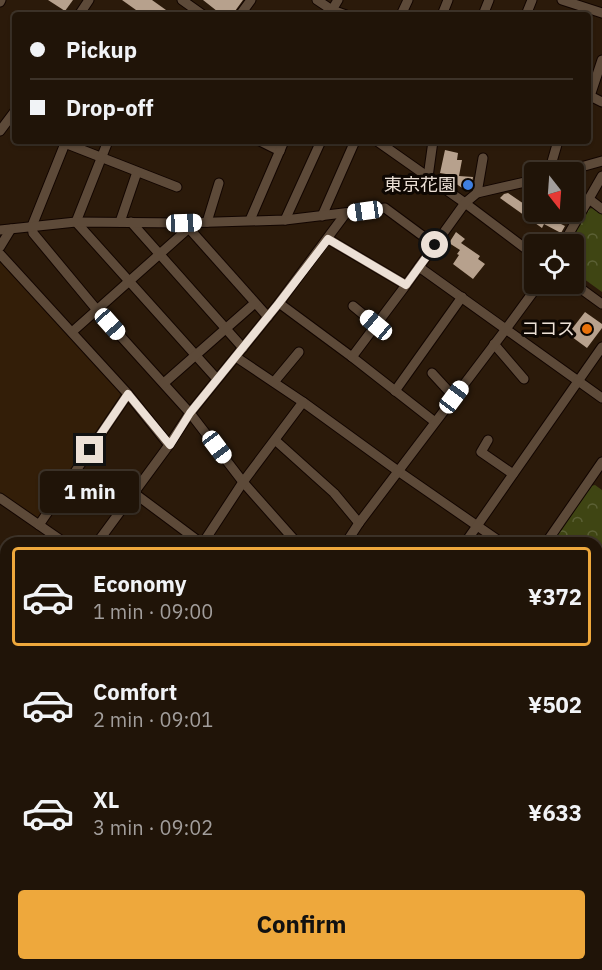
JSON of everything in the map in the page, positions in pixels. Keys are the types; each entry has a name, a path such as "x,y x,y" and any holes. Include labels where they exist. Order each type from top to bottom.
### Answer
{"street":[{"path":"182,0 198,12"},
{"path":"317,0 338,12"},
{"path":"332,10 338,0"},
{"path":"562,0 579,3 602,13"},
{"path":"591,90 602,60"},
{"path":"0,131 12,121"},
{"path":"62,144 32,226 33,233 97,310 190,413 243,482 292,537"},
{"path":"68,144 177,187"},
{"path":"76,222 107,144"},
{"path":"266,144 280,151"},
{"path":"250,220 283,144"},
{"path":"285,219 320,144"},
{"path":"322,216 354,144"},
{"path":"382,144 524,247"},
{"path":"428,177 433,144"},
{"path":"552,162 557,144"},
{"path":"477,193 483,158"},
{"path":"584,166 602,161"},
{"path":"120,222 137,172"},
{"path":"569,234 602,176"},
{"path":"352,357 465,203 477,193 524,182"},
{"path":"207,222 219,183"},
{"path":"589,199 602,209"},
{"path":"0,230 76,222 187,225 322,216 385,208 435,245"},
{"path":"102,537 170,445 190,413 279,303 346,213"},
{"path":"76,222 218,379"},
{"path":"131,222 243,348"},
{"path":"72,333 159,254 187,225"},
{"path":"187,225 268,317"},
{"path":"0,247 11,229"},
{"path":"328,239 406,285"},
{"path":"0,254 128,394 170,445"},
{"path":"419,267 602,398"},
{"path":"584,291 602,304"},
{"path":"350,537 532,294"},
{"path":"395,391 462,297"},
{"path":"164,383 255,303"},
{"path":"279,303 435,422"},
{"path":"353,306 376,325"},
{"path":"494,344 524,379"},
{"path":"469,537 602,347"},
{"path":"274,382 299,352"},
{"path":"236,357 494,537"},
{"path":"432,373 454,397"},
{"path":"39,525 128,394"},
{"path":"206,537 243,482 303,402"},
{"path":"275,440 334,493 359,523"},
{"path":"488,440 481,452 513,474"},
{"path":"550,537 602,462"},
{"path":"592,476 602,483"},
{"path":"134,493 194,537"},
{"path":"0,498 57,537"}],"shaded area":[{"path":"0,259 119,389 120,395 39,517 34,518 0,494"}],"green space":[{"path":"593,208 602,214 602,292 584,279 584,234 573,234 580,222 584,222 584,216 588,209"},
{"path":"595,485 602,490 602,537 555,537 591,486"}],"building":[{"path":"48,0 73,0 65,11"},
{"path":"122,0 152,0 169,12 139,12"},
{"path":"203,0 243,0 234,12 218,12"},
{"path":"445,150 458,153 457,160 462,160 459,176 473,177 471,189 468,192 446,174 440,173"},
{"path":"508,193 524,204 524,215 500,198"},
{"path":"534,222 562,222 565,226 561,233 544,224 542,228"},
{"path":"456,232 465,239 461,243 480,256 478,259 485,264 473,279 453,264 460,250 449,243"},
{"path":"585,312 602,324 602,328 587,348 568,334"}],"place":[{"name":"東京花園","path":"468,185"},
{"name":"ココス","path":"587,329"}],"route":[{"path":"90,450 128,394 170,445 190,413 328,239 406,285 435,245"}]}
